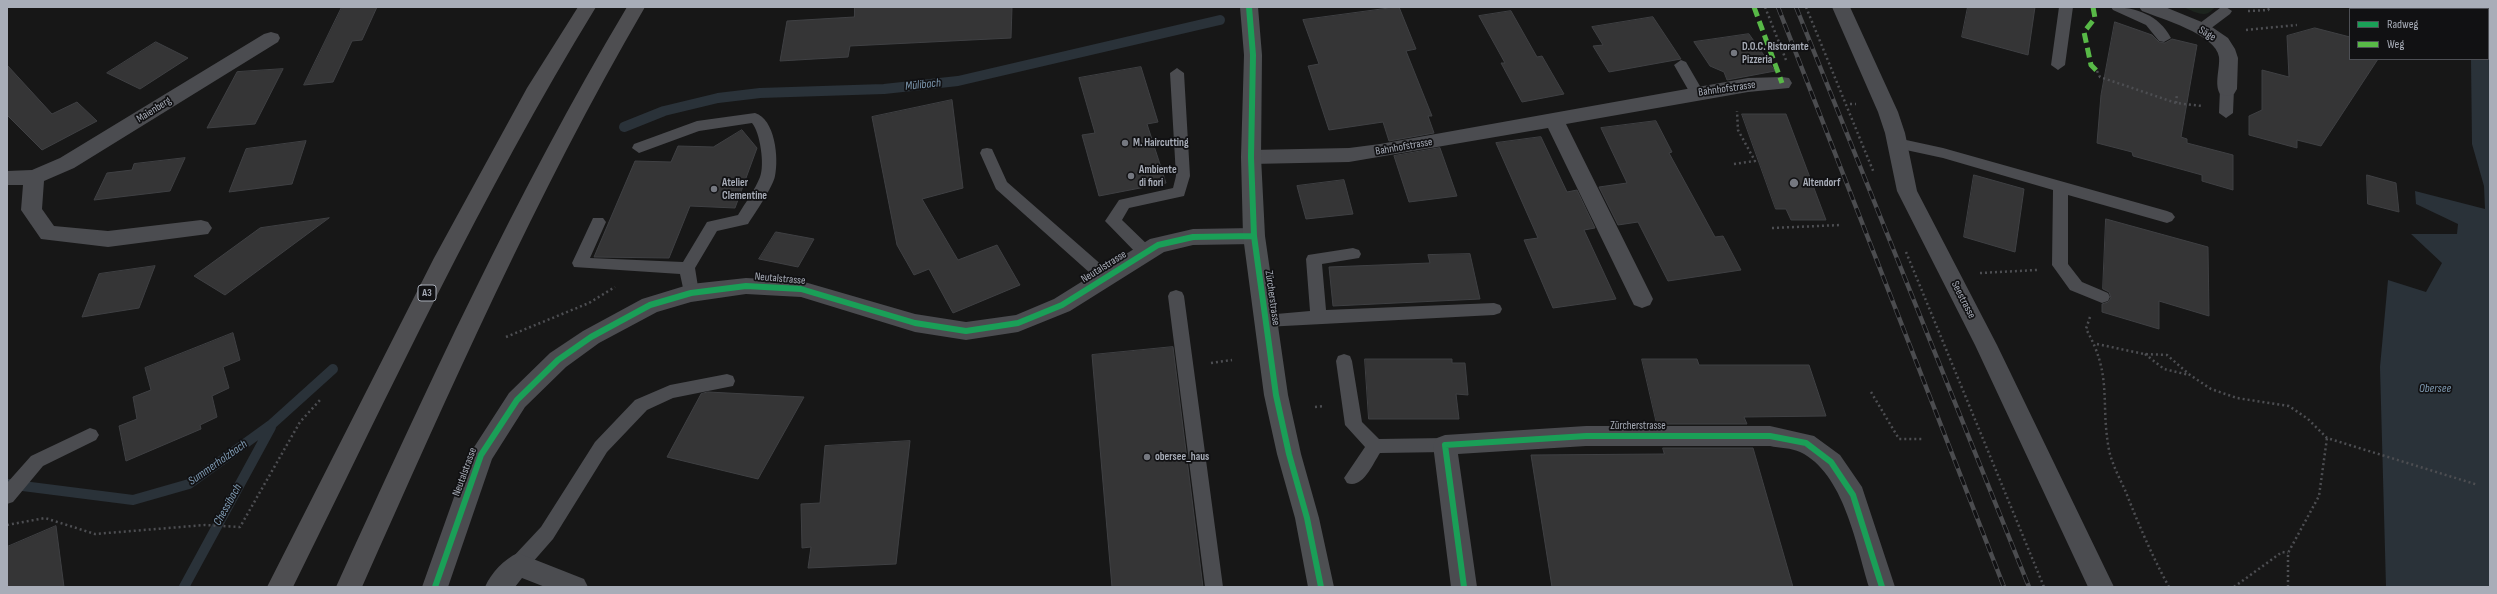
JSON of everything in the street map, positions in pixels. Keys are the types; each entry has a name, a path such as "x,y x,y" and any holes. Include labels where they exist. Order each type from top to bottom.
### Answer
{"highway":[{"name":"A3","path":"280,587 445,258 534,95 587,7"},
{"path":"349,587 501,260 580,106 636,7"}],"main road":[{"name":"Zürcherstrasse","path":"1249,7 1253,55 1251,157 1254,236 1276,395 1289,454 1307,518 1321,587"}],"street":[{"name":"Seestrasse","path":"1841,7 1888,112 1897,143 1907,191 1986,345 2101,587"},
{"name":"Säge","path":"2148,7 2201,29 2212,35 2226,48 2226,89"},
{"name":"Maienberg","path":"7,178 34,177 67,163 271,38"},
{"name":"Bahnhofstrasse","path":"1251,157 1349,155 1380,152 1748,85 1782,83"},
{"path":"1554,120 1642,299"},
{"path":"34,177 31,210 48,233 108,239 201,228"},
{"name":"Neutalstrasse","path":"435,587 480,455 517,400 558,360 590,338 650,305 691,292 746,286 801,289 915,323 966,332 1018,323 1062,305 1158,245 1193,237 1254,236"},
{"name":"Zürcherstrasse","path":"1445,444 1586,436 1762,436 1806,443 1831,462 1853,495 1882,587"},
{"path":"1445,444 1464,587"},
{"path":"498,587 518,565 575,587"}],"lane":[{"path":"2058,65 2066,7"},
{"path":"2118,7 2149,21 2161,29 2164,38"},
{"path":"2201,29 2225,11"},
{"path":"1681,65 1697,94"},
{"path":"1146,253 1114,221 1124,204 1179,192 1183,176 1177,73"},
{"path":"2226,89 2226,113"},
{"path":"639,148 697,126 755,118 764,127 768,149 768,176 743,220 712,226 687,268 691,292"},
{"path":"1897,143 1943,153 2167,217"},
{"path":"987,153 1001,185 1106,278"},
{"path":"2061,187 2060,265 2076,286 2102,297"},
{"path":"598,222 580,263 687,268"},
{"path":"1319,317 1314,259 1353,254"},
{"path":"1176,296 1214,587"},
{"path":"1265,321 1494,308"},
{"path":"1344,361 1354,425 1375,446 1354,478"},
{"path":"518,565 548,533 601,447 641,405 670,392 727,381"},
{"path":"7,496 37,461 90,436"},
{"name":"Zürcherstrasse","path":"1375,446 1445,444"}],"path":[{"path":"1765,7 1787,64"},
{"path":"1806,7 1876,178"},
{"path":"2246,30 2264,27 2275,29 2297,25"},
{"path":"2097,70 2100,76 2176,103 2177,94"},
{"path":"1734,164 1755,161 1742,138 1736,121 1738,110 1744,107"},
{"path":"1772,228 1842,226"},
{"path":"1903,244 2044,587"},
{"path":"1988,273 2026,271"},
{"path":"506,337 589,302 620,284"},
{"path":"2169,587 2136,518 2109,452 2104,407 2106,374 2097,344 2144,354 2167,355 2190,375 2211,389 2237,398 2289,406 2308,419 2327,438 2478,485"},
{"path":"2144,354 2152,364 2172,374 2190,375"},
{"path":"1871,392 1899,439 1922,439"},
{"path":"7,525 45,518 96,534 205,525 240,527 300,422 320,400"},
{"path":"2288,587 2288,552 2319,496 2327,438"},
{"path":"2234,587 2282,552 2288,552"}],"shaded area":[{"path":"2183,7 2215,7 2208,13 2200,14"}],"water":[{"name":"Obersee","path":"2440,7 2490,7 2490,587 2386,587 2380,367 2388,280 2426,292 2442,263 2411,234 2457,234 2458,224 2416,204 2415,191 2485,209 2484,186 2472,144 2471,60 2489,60 2489,8"}],"building":[{"path":"342,7 377,7 362,40 352,41 333,82 304,85"},
{"path":"855,7 1012,7 1011,38 850,46 848,57 780,61 787,21 854,17"},
{"path":"1399,7 1416,49 1406,51 1432,116 1428,116 1434,133 1389,141 1383,122 1329,130 1308,66 1319,64 1303,20"},
{"path":"1968,7 2035,7 2028,55 1962,37"},
{"path":"1511,11 1537,57 1542,56 1564,94 1522,102 1501,63 1505,63 1479,16"},
{"path":"1653,17 1681,59 1609,72 1593,46 1603,45 1592,27"},
{"path":"2115,22 2152,35 2159,42 2165,43 2172,39 2197,45 2181,137 2187,139 2187,143 2233,155 2233,190 2202,181 2202,175 2133,156 2132,152 2097,143 2101,95"},
{"path":"2315,28 2349,37 2349,60 2377,60 2321,146 2297,140 2297,148 2249,135 2249,116 2262,110 2262,70 2289,77 2287,36"},
{"path":"1749,34 1775,71 1727,80 1724,72 1710,66 1694,42"},
{"path":"156,42 188,58 140,89 107,73"},
{"path":"7,65 52,114 77,102 97,121 42,150 7,115"},
{"path":"1141,67 1158,122 1147,124 1166,183 1099,196 1082,135 1095,133 1079,78"},
{"path":"283,69 255,124 207,128 237,72"},
{"path":"952,100 963,188 922,199 958,260 997,245 1020,285 953,313 929,269 914,275 897,245 872,117"},
{"path":"1742,114 1786,114 1826,220 1791,220 1786,209 1776,209"},
{"path":"1656,121 1672,152 1669,153 1715,237 1723,236 1741,270 1668,281 1638,222 1618,225 1599,187 1627,183 1601,128"},
{"path":"742,130 757,148 735,208 690,206 669,258 594,257 635,161 671,162 678,146 713,147"},
{"path":"1541,137 1567,192 1577,190 1595,228 1584,230 1616,299 1553,308 1524,240 1538,238 1496,143"},
{"path":"306,141 292,184 229,192 246,149"},
{"path":"1440,148 1457,196 1409,202 1394,156"},
{"path":"185,158 170,191 94,200 107,173 132,170 134,164"},
{"path":"1974,175 2024,189 2015,252 1964,237"},
{"path":"2367,175 2396,183 2399,212 2368,204"},
{"path":"1344,180 1353,214 1306,219 1297,186"},
{"path":"329,218 225,295 194,276 260,228"},
{"path":"2106,219 2208,247 2209,316 2159,301 2159,329 2102,312 2102,304 2108,302 2111,298 2109,292 2103,289"},
{"path":"776,232 814,239 798,267 759,259"},
{"path":"1470,254 1480,299 1333,306 1329,267 1430,263 1428,255"},
{"path":"155,266 139,308 82,317 99,274"},
{"path":"233,333 240,360 223,367 229,388 212,396 217,417 200,425 201,429 126,461 119,426 137,419 133,397 151,390 145,368"},
{"name":"obersee_haus","path":"1173,347 1203,587 1112,587 1092,355"},
{"path":"1365,359 1452,359 1452,363 1465,363 1468,395 1456,394 1459,419 1369,419"},
{"path":"1642,359 1697,359 1699,365 1809,365 1826,416 1744,417 1747,424 1657,424"},
{"path":"708,392 804,397 758,479 667,457 701,394"},
{"path":"910,441 896,564 808,568 811,547 802,548 801,504 820,503 825,446"},
{"path":"1663,448 1753,448 1793,587 1552,587 1531,455 1664,454"},
{"path":"56,526 64,587 7,587 7,547"}],"waterway":[{"name":"Mülibach","path":"624,127 664,111 718,98 760,93 884,89 958,81 1220,20"},
{"name":"Summerholzbach","path":"7,484 133,500 189,484 272,424 333,369"},
{"name":"Chessibach","path":"184,587 271,427"}],"railway":[{"path":"1778,7 2004,587"},
{"path":"1796,7 2029,587"}],"marked path":[{"path":"1754,7 1782,83"},
{"path":"2093,7 2095,18 2087,31 2084,32 2091,65 2097,71"}],"cycle path":[{"path":"1249,7 1253,55 1251,157 1254,236 1276,395 1289,454 1307,518 1321,587"},
{"path":"435,587 481,455 517,400 558,360 591,337 650,305 691,293 746,286 801,289 915,323 966,331 1018,323 1062,305 1158,245 1193,237 1254,236"},
{"path":"1464,587 1445,445 1586,436 1770,436 1806,443 1831,462 1853,495 1882,587"}],"place":[{"name":"D.O.C. Ristorante Pizzeria","path":"1734,53"},
{"name":"M. Haircutting","path":"1125,143"},
{"name":"Ambiente di fiori","path":"1131,176"},
{"name":"Altendorf","path":"1794,183"},
{"name":"Atelier Clementine","path":"714,189"},
{"name":"obersee_haus","path":"1147,457"}]}
